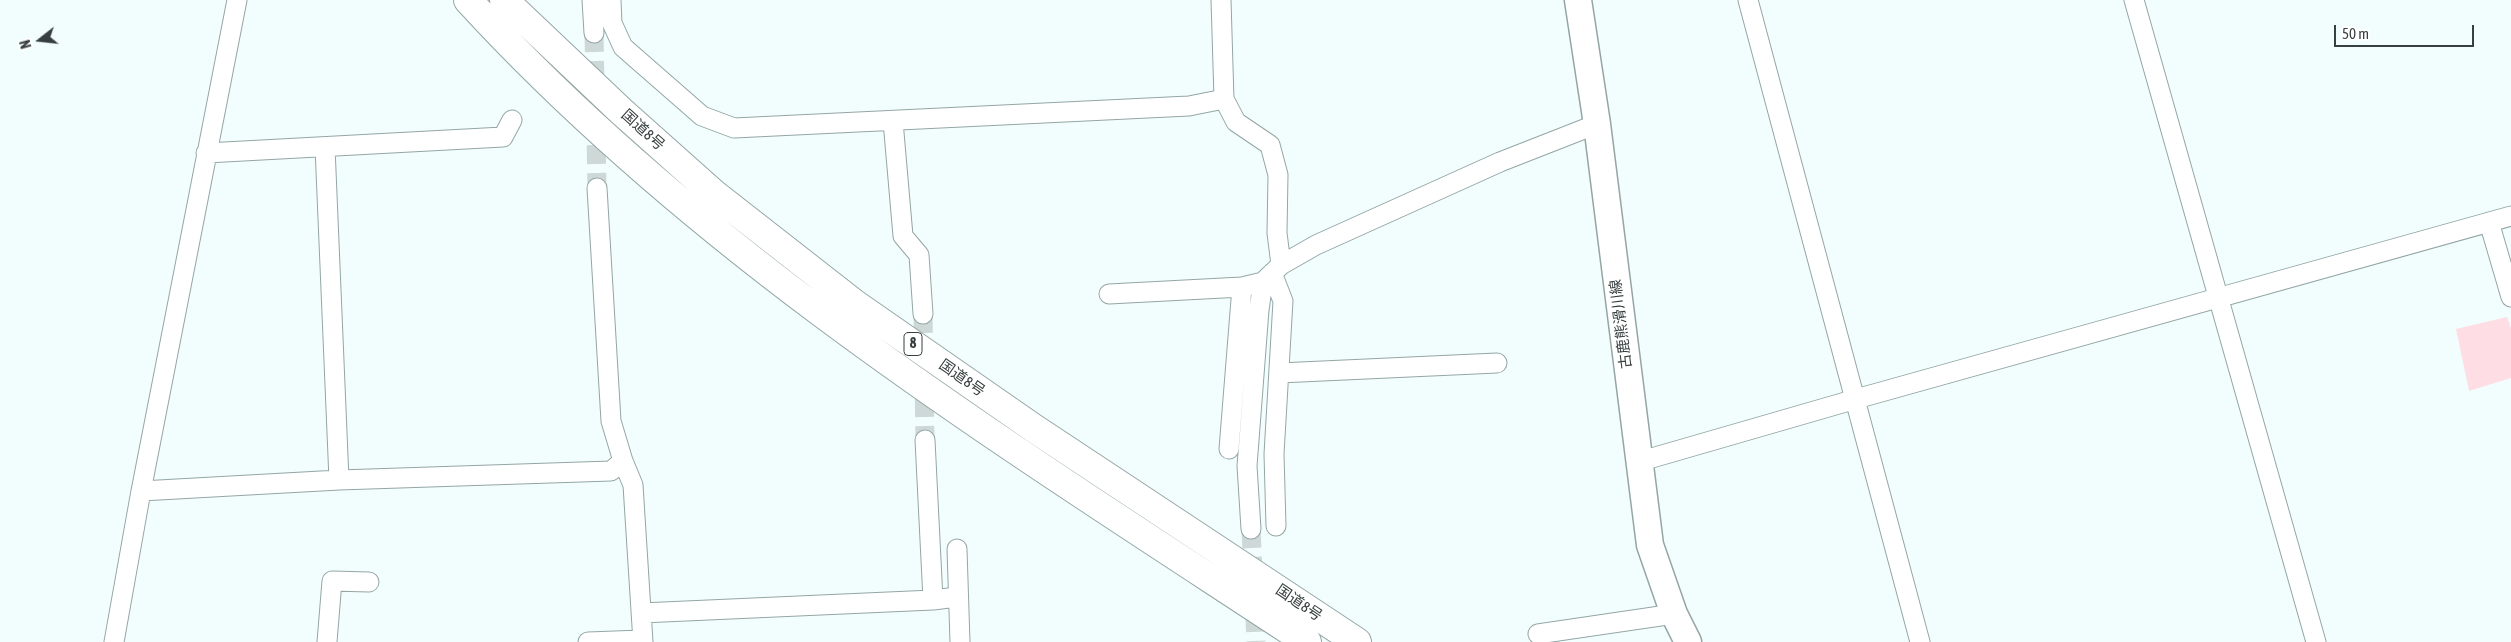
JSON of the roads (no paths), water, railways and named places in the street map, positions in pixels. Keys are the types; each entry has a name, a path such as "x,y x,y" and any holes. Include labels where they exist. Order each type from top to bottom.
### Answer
{"highway":[{"name":"国道8号","path":"468,0 576,108 715,231 976,424 1307,642"},
{"name":"国道8号","path":"504,0 621,111 714,193 855,304 1035,429 1357,642"}],"main road":[{"name":"古鹿熊滑川線","path":"1578,0 1597,124 1650,546 1674,614 1688,642"}],"street":[{"path":"114,642 141,491 237,0"},
{"path":"592,0 594,33"},
{"path":"611,0 612,23 623,47 702,116 734,128 1189,106 1224,99"},
{"path":"1221,0 1224,99 1236,122 1270,145 1278,175 1277,233 1272,273 1259,310 1248,466 1251,530"},
{"path":"1748,0 1920,642"},
{"path":"2134,0 2316,642"},
{"path":"206,153 503,137 512,120"},
{"path":"893,121 903,236 919,255 923,314"},
{"path":"1109,294 1242,288 1272,273 1316,245 1500,162 1597,124"},
{"path":"325,147 339,480"},
{"path":"588,642 642,641 633,485 623,462 611,421 597,188"},
{"path":"1638,462 1856,399 2511,216"},
{"path":"2489,222 2511,297"},
{"path":"1272,273 1283,301 1274,454 1276,526"},
{"path":"1229,449 1242,288"},
{"path":"1279,373 1497,363"},
{"path":"925,440 933,600"},
{"path":"141,491 339,480 611,471 623,462"},
{"path":"957,549 957,597 960,642"},
{"path":"327,642 332,581 369,582"},
{"path":"641,613 933,600 957,597"},
{"path":"1538,634 1674,614"}],"tunnel":[{"path":"594,33 597,188"},
{"path":"923,314 925,440"},
{"path":"1251,529 1256,642"}]}
